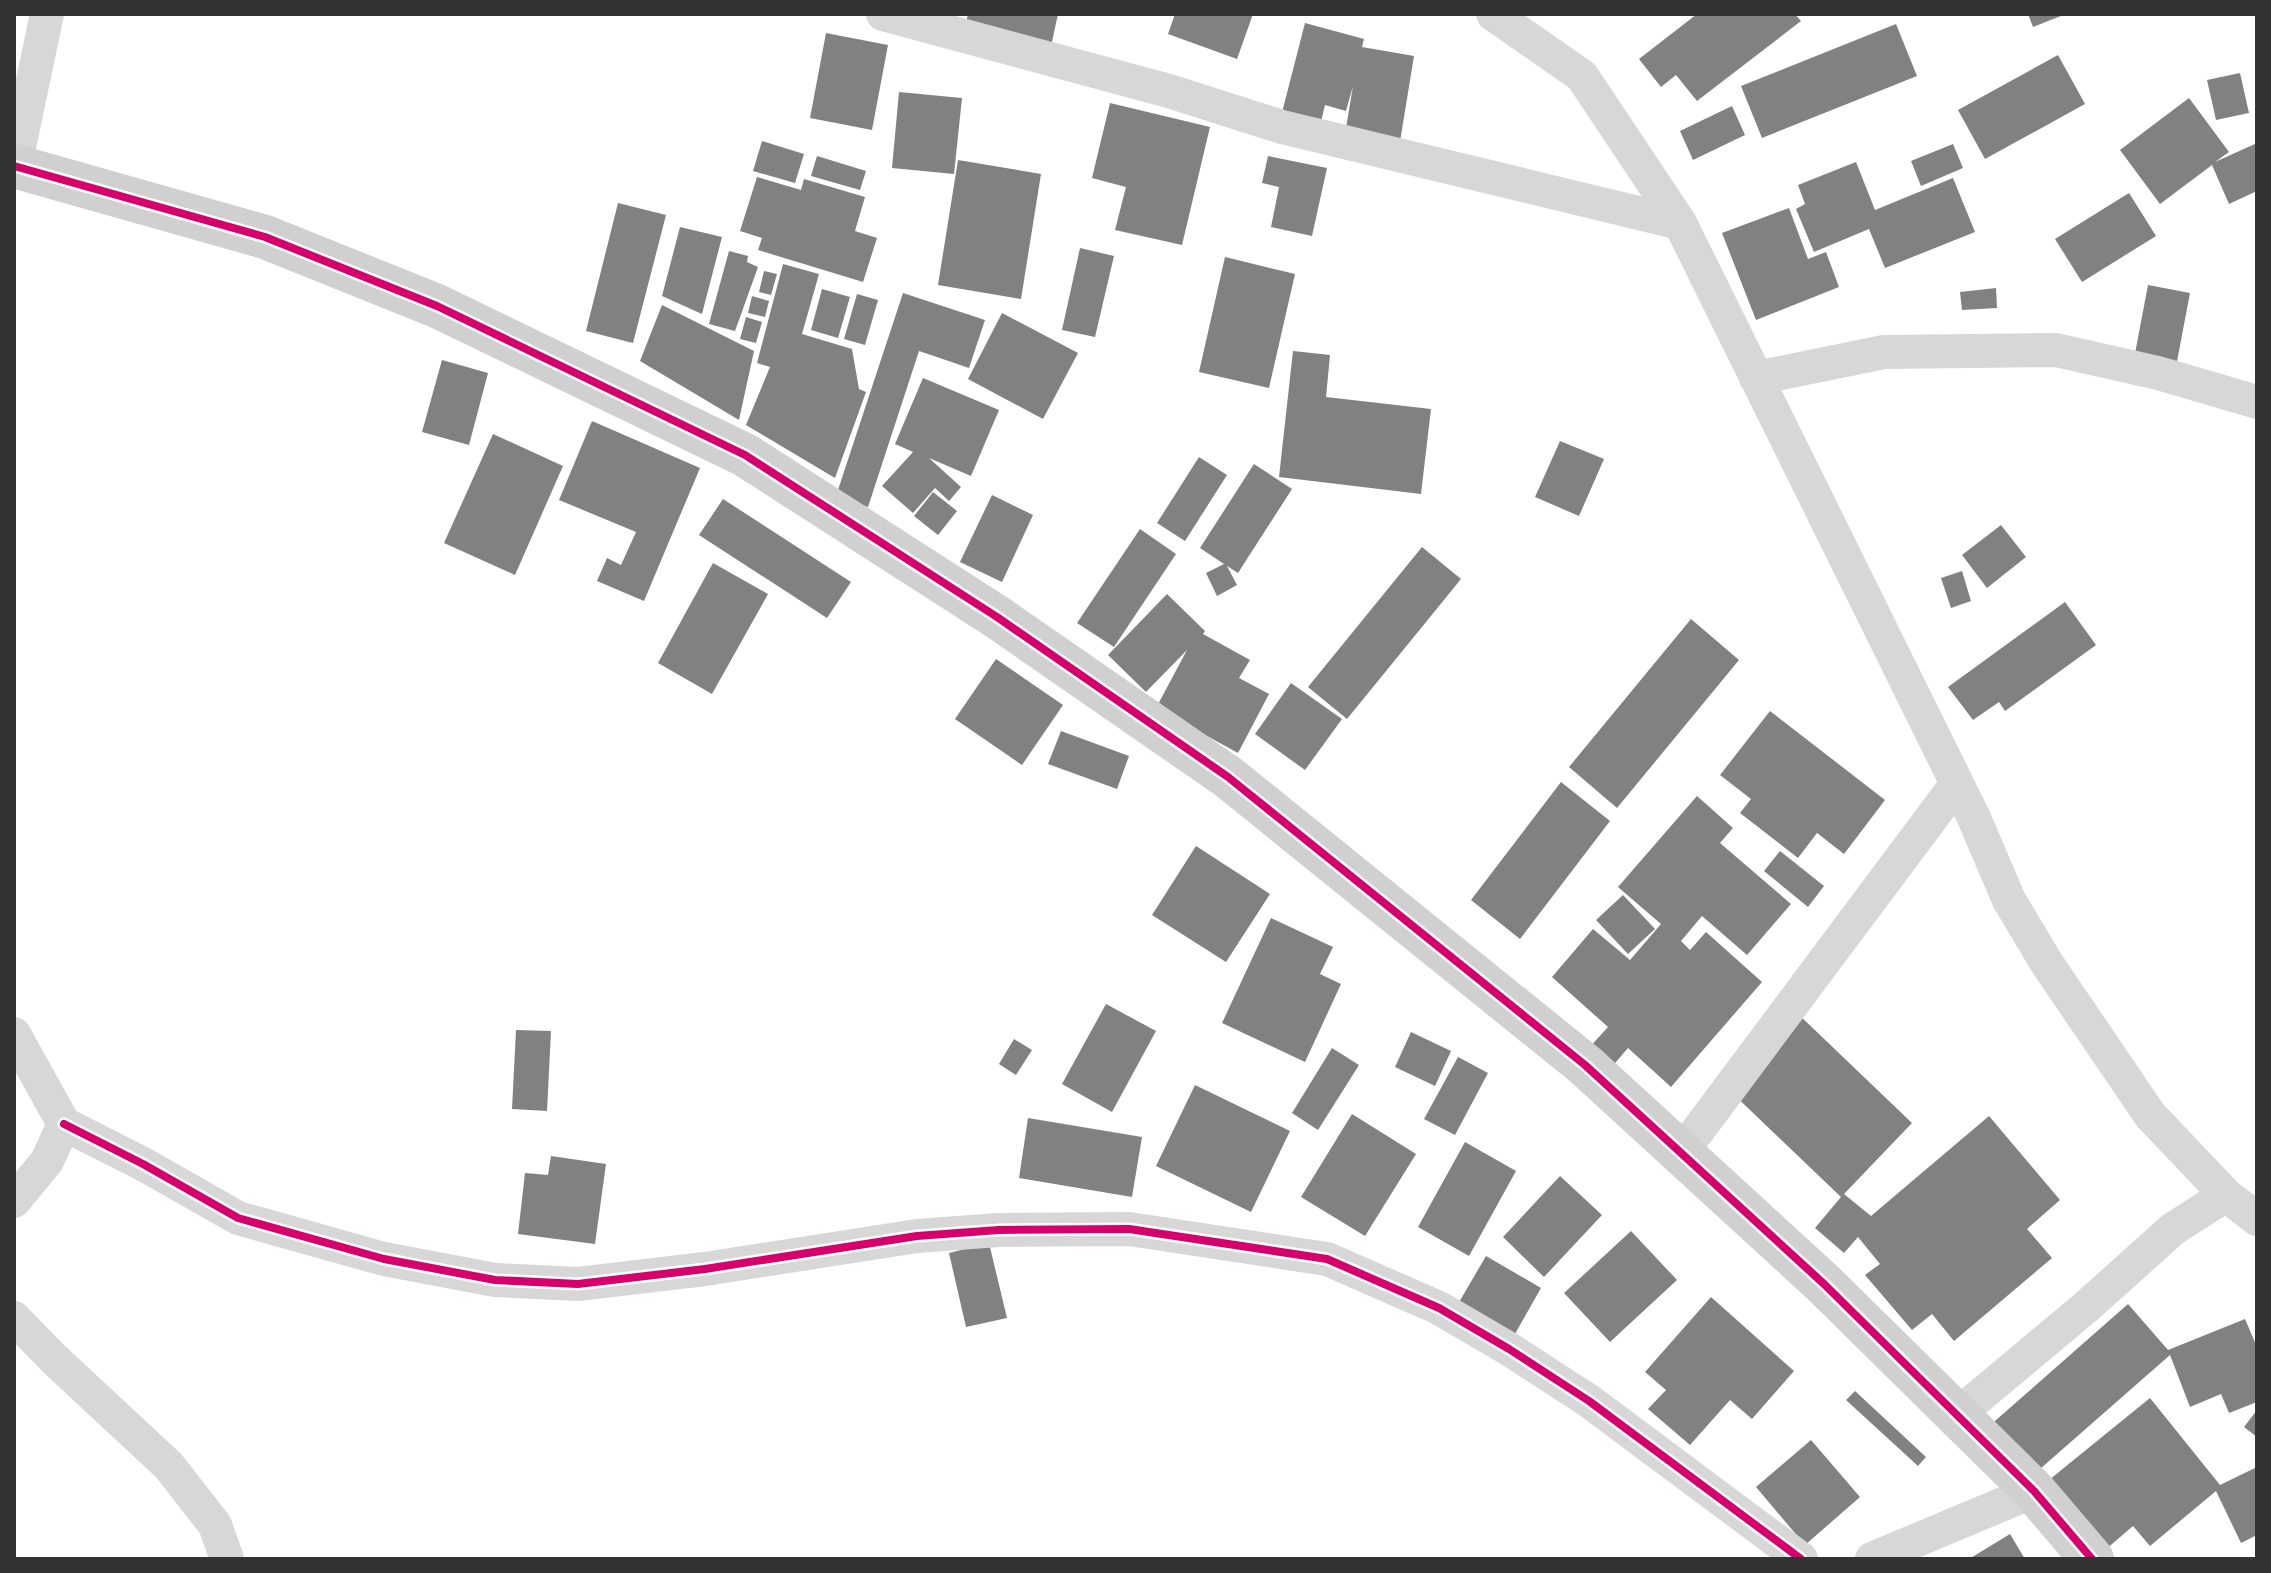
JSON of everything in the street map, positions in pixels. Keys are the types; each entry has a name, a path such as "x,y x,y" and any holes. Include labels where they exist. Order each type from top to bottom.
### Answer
{"street":[{"path":"47,14 14,166 265,237 437,306 745,455 997,617 1228,777 1585,1065 1824,1284 2034,1491 2092,1559"},
{"path":"883,14 1169,91 1282,127 1680,223"},
{"path":"1493,14 1582,76"},
{"path":"1533,14 1582,76 1680,223 1974,818 2009,900 2094,1035 2150,1115 2226,1195 2257,1219"},
{"path":"1756,378 1884,352 2056,350 2158,373 2257,402"},
{"path":"1681,1153 1956,785"},
{"path":"14,1034 64,1124 238,1218 384,1259 495,1280 578,1284 705,1269 917,1236 999,1230 1129,1229 1327,1259 1439,1308 1509,1349 1589,1401 1801,1559"},
{"path":"14,1201 47,1161 64,1124"},
{"path":"14,1166 47,1161"},
{"path":"1957,1415 2173,1229 2226,1195"},
{"path":"14,1318 169,1466 215,1525 227,1559"},
{"path":"1872,1559 2034,1491"}],"building":[{"path":"968,14 1058,14 1050,51 964,30"},
{"path":"1175,14 1253,14 1237,59 1168,34"},
{"path":"1697,14 1795,14 1801,21 1697,101 1676,75 1661,87 1639,59"},
{"path":"2028,14 2066,14 2033,27"},
{"path":"1305,23 1364,39 1362,47 1414,56 1397,160 1342,152 1353,86 1346,111 1325,105 1317,138 1278,128"},
{"path":"1896,24 1917,76 1762,138 1741,86"},
{"path":"826,33 888,45 872,130 810,118"},
{"path":"2058,55 2085,104 1985,159 1958,110"},
{"path":"2240,73 2249,113 2216,120 2207,80"},
{"path":"899,92 962,98 954,174 892,168"},
{"path":"2189,98 2229,152 2215,162 2257,143 2257,191 2229,204 2212,165 2160,204 2120,150"},
{"path":"1110,103 1210,127 1182,245 1115,230 1126,187 1092,178"},
{"path":"1732,106 1745,135 1693,160 1680,131"},
{"path":"762,141 804,154 795,183 753,171"},
{"path":"1953,144 1963,168 1921,186 1911,161"},
{"path":"817,156 866,171 860,190 811,176"},
{"path":"1268,156 1327,168 1312,236 1271,227 1279,187 1262,183"},
{"path":"958,160 1041,174 1021,299 938,285"},
{"path":"1856,162 1875,210 1953,178 1975,232 1885,268 1869,229 1814,252 1796,209 1805,204 1798,185"},
{"path":"757,177 801,190 804,179 865,197 855,231 877,238 863,282 758,250 762,238 740,231"},
{"path":"2129,193 2156,236 2082,282 2055,239"},
{"path":"618,203 666,215 633,343 586,331"},
{"path":"1789,208 1808,259 1826,252 1839,287 1756,320 1722,233"},
{"path":"680,227 722,237 702,314 662,296"},
{"path":"1080,248 1114,256 1095,337 1062,330"},
{"path":"729,251 748,256 747,262 758,267 735,331 709,324"},
{"path":"1225,257 1295,274 1269,388 1199,372"},
{"path":"783,264 819,274 802,334 852,349 859,389 866,392 835,478 746,425 770,367 757,363"},
{"path":"764,271 777,274 771,295 759,292"},
{"path":"2148,285 2190,293 2175,372 2133,364"},
{"path":"1996,288 1997,308 1962,310 1960,292"},
{"path":"822,289 850,297 838,338 811,330"},
{"path":"903,293 985,320 969,368 919,351 868,507 836,496"},
{"path":"857,294 878,300 865,345 844,339"},
{"path":"752,296 769,301 765,317 748,313"},
{"path":"662,305 754,351 739,420 640,361"},
{"path":"1002,313 1078,353 1043,419 968,379"},
{"path":"746,317 762,322 756,343 740,339"},
{"path":"1293,351 1330,355 1326,397 1431,409 1421,494 1279,477"},
{"path":"442,360 488,373 469,445 422,432"},
{"path":"923,378 999,410 971,476 929,458 961,487 949,501 935,488 913,513 882,486 913,452 895,444"},
{"path":"592,421 700,468 644,601 597,581 607,558 621,565 636,532 559,500"},
{"path":"493,434 563,466 515,575 444,543"},
{"path":"1560,441 1604,459 1579,516 1535,497"},
{"path":"1199,457 1227,475 1185,541 1157,523"},
{"path":"1254,464 1292,489 1238,573 1227,566 1237,585 1217,596 1206,573 1224,564 1200,548"},
{"path":"933,492 957,511 938,535 914,516"},
{"path":"992,495 1033,515 1002,582 960,562"},
{"path":"723,499 851,582 827,618 699,535"},
{"path":"2001,525 2026,557 1987,588 1962,555"},
{"path":"1140,529 1176,554 1114,647 1077,623"},
{"path":"1422,547 1461,579 1347,719 1308,687"},
{"path":"713,563 768,594 712,694 658,663"},
{"path":"1962,571 1971,601 1951,608 1941,578"},
{"path":"1167,594 1205,631 1203,634 1250,660 1239,678 1269,694 1238,753 1156,708 1187,650 1146,692 1108,655"},
{"path":"2065,602 2096,645 2005,711 1999,702 1973,720 1948,687"},
{"path":"1691,619 1739,660 1617,808 1569,767"},
{"path":"996,659 1063,705 1022,765 955,719"},
{"path":"1291,683 1342,719 1305,770 1255,734"},
{"path":"1770,711 1885,800 1844,854 1817,833 1798,858 1740,813 1751,799 1720,775"},
{"path":"1061,731 1129,756 1117,789 1048,764"},
{"path":"1561,782 1610,821 1520,939 1471,900"},
{"path":"1697,796 1733,828 1720,843 1791,904 1747,955 1702,916 1681,941 1690,950 1706,932 1762,982 1671,1087 1628,1048 1610,1069 1587,1050 1608,1027 1552,977 1593,929 1630,960 1661,924 1618,887"},
{"path":"1196,846 1270,894 1226,962 1152,915"},
{"path":"1780,851 1824,886 1808,907 1764,871"},
{"path":"1623,895 1655,929 1628,954 1596,920"},
{"path":"1271,918 1333,947 1320,974 1341,984 1305,1062 1222,1023"},
{"path":"1106,1004 1156,1031 1112,1112 1062,1084"},
{"path":"1796,1012 1912,1123 1844,1194 1871,1216 1989,1116 2060,1200 2027,1229 2052,1258 1954,1341 1932,1314 1912,1330 1865,1275 1880,1264 1858,1237 1844,1253 1815,1228 1841,1197 1725,1086"},
{"path":"516,1030 551,1031 547,1111 512,1109"},
{"path":"1411,1032 1451,1051 1435,1086 1395,1067"},
{"path":"1014,1039 1032,1050 1016,1075 999,1064"},
{"path":"1332,1048 1359,1065 1318,1130 1292,1113"},
{"path":"1458,1057 1488,1073 1455,1135 1424,1119"},
{"path":"1195,1085 1290,1131 1251,1212 1156,1166"},
{"path":"1352,1114 1416,1154 1365,1236 1301,1197"},
{"path":"1028,1118 1142,1137 1132,1197 1019,1178"},
{"path":"1465,1142 1516,1171 1469,1256 1418,1227"},
{"path":"551,1156 606,1164 595,1244 518,1234 525,1173 548,1175"},
{"path":"1560,1176 1602,1215 1544,1277 1503,1237"},
{"path":"1631,1231 1677,1280 1610,1342 1564,1293"},
{"path":"989,1243 1007,1318 966,1327 949,1253"},
{"path":"1486,1256 1541,1288 1507,1348 1451,1316"},
{"path":"1711,1297 1794,1371 1752,1419 1730,1400 1690,1445 1648,1409 1666,1390 1645,1372"},
{"path":"2128,1304 2168,1350 2245,1319 2257,1347 2257,1402 2229,1413 2221,1394 2190,1407 2170,1355 2023,1484 1979,1435"},
{"path":"1855,1391 1926,1457 1918,1466 1846,1400"},
{"path":"2150,1398 2220,1485 2257,1467 2257,1535 2241,1543 2216,1491 2150,1546 2133,1526 2105,1550 2049,1480"},
{"path":"2257,1410 2257,1437 2244,1427"},
{"path":"1811,1440 1860,1497 1805,1545 1756,1487"},
{"path":"2010,1534 2025,1559 1969,1559"}],"cycle path":[{"path":"14,166 265,237 437,306 745,455 997,617 1228,777 1585,1065 1824,1284 2034,1491 2092,1559"},
{"path":"64,1124 238,1218 384,1259 495,1280 578,1284 705,1269 917,1236 999,1230 1129,1229 1327,1259 1439,1308 1509,1349 1589,1401 1801,1559"}]}
